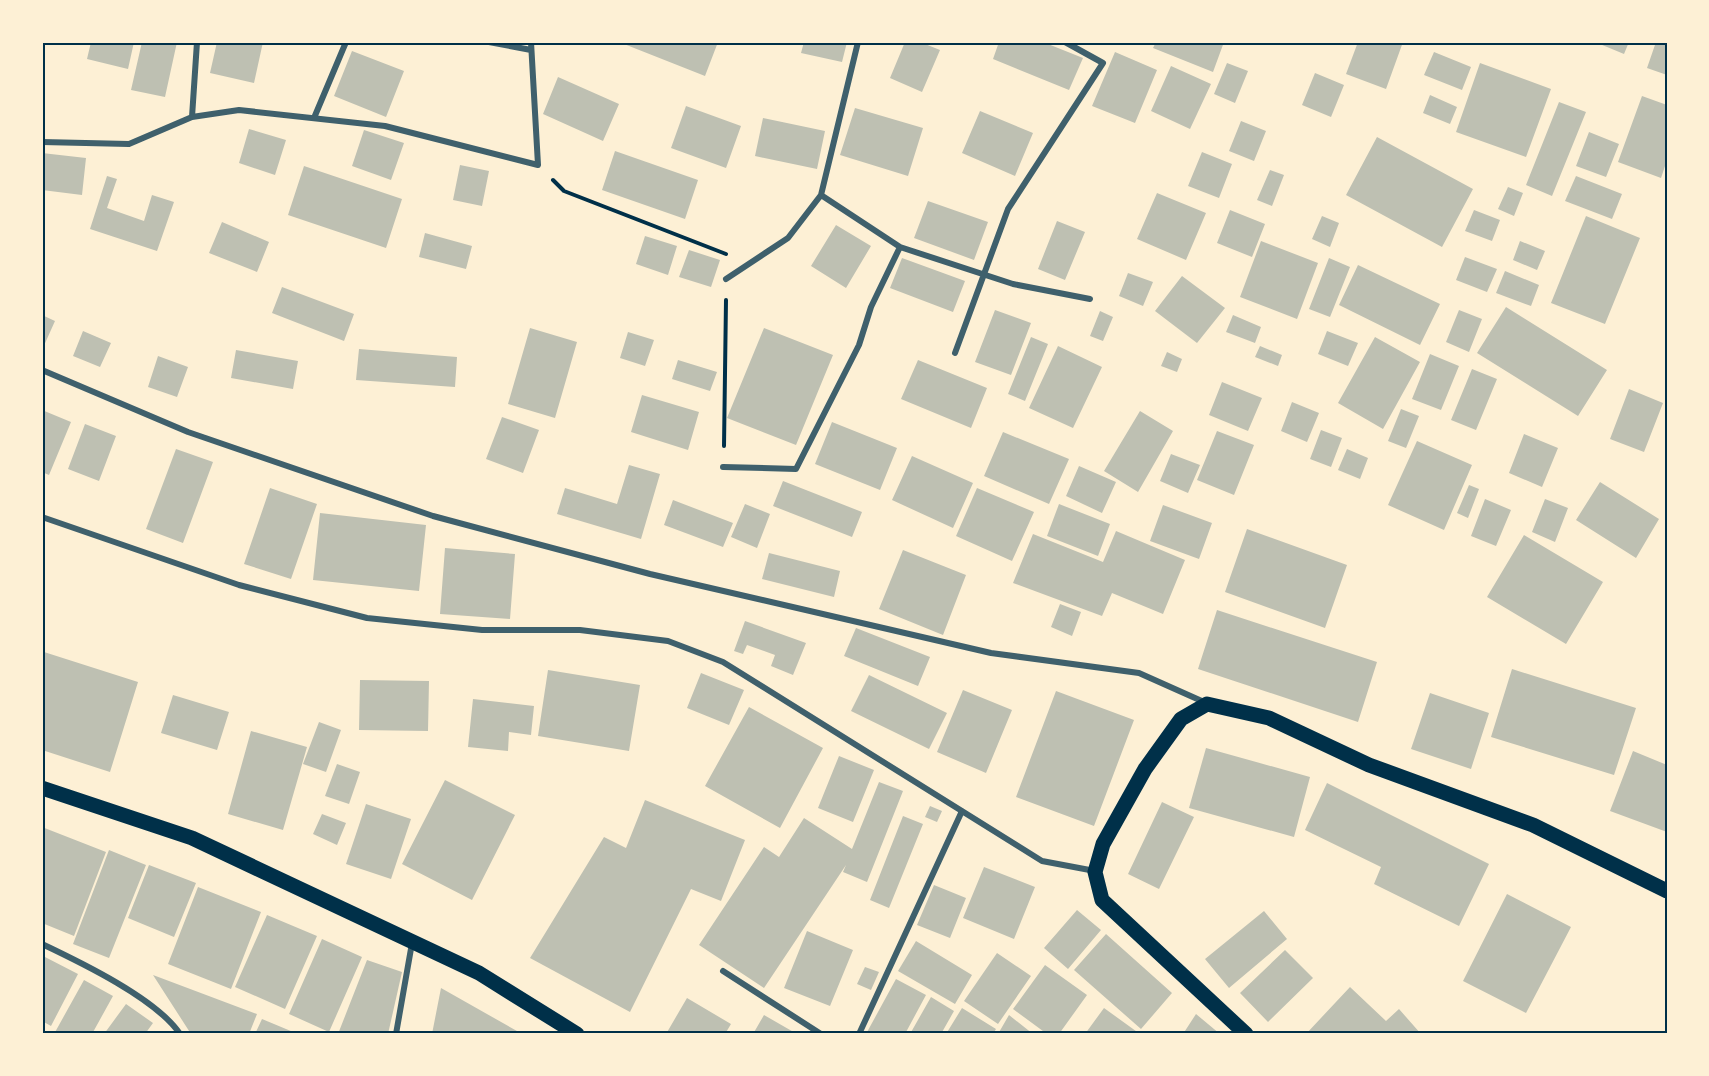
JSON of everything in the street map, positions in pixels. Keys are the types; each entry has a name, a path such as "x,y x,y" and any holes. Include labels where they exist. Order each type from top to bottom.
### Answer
{"main road":[{"path":"1246,1034 1102,900 1095,872 1103,844 1144,769 1181,719 1207,704 1269,717 1369,765 1533,825 1667,891"},
{"path":"42,788 192,838 479,974 577,1034"}],"street":[{"path":"192,117 196,42"},
{"path":"314,118 346,42"},
{"path":"489,42 531,50"},
{"path":"42,142 129,144 192,117 239,110 386,126 538,165 531,42"},
{"path":"726,279 788,238 821,195 858,42"},
{"path":"955,353 986,275 1008,208 1103,63 1065,42"},
{"path":"821,195 900,247 1013,284 1090,299"},
{"path":"723,467 796,469 859,345 871,307 900,247"},
{"path":"42,370 188,432 433,516 651,574 991,653 1139,673 1207,704"},
{"path":"42,517 239,585 367,618 482,630 580,630 668,641 723,662 1042,861 1095,872"},
{"path":"859,1034 962,811"},
{"path":"396,1034 412,942"},
{"path":"42,944 91,967 144,1000 180,1034"},
{"path":"723,970 820,1034"}],"path":[{"path":"538,165 564,191 726,252 723,467"}],"building":[{"path":"91,42 134,42 128,69 87,59"},
{"path":"142,42 177,42 165,97 131,90"},
{"path":"217,42 263,42 254,83 210,73"},
{"path":"625,42 718,42 705,76 624,44"},
{"path":"804,42 847,42 842,62 801,53"},
{"path":"905,42 920,42 940,50 922,92 890,78"},
{"path":"999,42 1043,42 1083,58 1069,90 993,59"},
{"path":"1156,42 1224,42 1213,72 1153,48"},
{"path":"1358,42 1403,42 1386,89 1346,74"},
{"path":"1595,42 1629,42 1624,54"},
{"path":"1656,42 1667,42 1667,75 1647,68"},
{"path":"352,51 404,71 386,117 334,96"},
{"path":"1115,52 1157,70 1135,123 1092,106"},
{"path":"1434,52 1471,67 1462,90 1424,75"},
{"path":"1227,63 1248,71 1235,103 1214,94"},
{"path":"1480,63 1551,89 1526,157 1456,132"},
{"path":"1171,66 1211,84 1190,129 1151,111"},
{"path":"1315,73 1344,85 1331,117 1302,105"},
{"path":"558,77 619,104 603,141 543,114"},
{"path":"1430,95 1457,107 1450,124 1423,113"},
{"path":"1642,96 1667,105 1667,160 1661,178 1618,162"},
{"path":"1559,102 1586,112 1552,196 1526,185"},
{"path":"686,106 741,126 726,168 671,148"},
{"path":"855,108 923,128 908,176 840,155"},
{"path":"980,111 1033,133 1015,176 962,153"},
{"path":"763,118 825,131 817,169 755,156"},
{"path":"1241,121 1266,131 1254,161 1229,151"},
{"path":"249,129 286,140 275,175 239,163"},
{"path":"364,130 404,143 391,180 352,166"},
{"path":"1589,132 1619,144 1606,177 1576,166"},
{"path":"1377,137 1473,189 1442,247 1346,195"},
{"path":"615,151 698,180 685,219 602,190"},
{"path":"1202,152 1232,164 1219,198 1188,186"},
{"path":"42,153 86,158 82,195 42,190"},
{"path":"460,165 489,171 482,206 453,200"},
{"path":"304,166 402,199 386,248 288,215"},
{"path":"1270,170 1284,175 1272,206 1257,200"},
{"path":"107,176 117,179 107,208 144,221 152,195 174,202 157,251 90,229"},
{"path":"1576,176 1622,194 1612,219 1565,201"},
{"path":"1508,187 1523,193 1514,216 1498,209"},
{"path":"1157,193 1206,213 1186,260 1137,239"},
{"path":"928,201 988,222 974,260 914,238"},
{"path":"1230,210 1265,224 1252,257 1217,243"},
{"path":"1474,210 1500,220 1492,241 1465,231"},
{"path":"1322,216 1339,223 1330,247 1312,239"},
{"path":"1586,216 1640,238 1605,324 1551,303"},
{"path":"1057,221 1085,232 1065,280 1038,269"},
{"path":"222,222 269,242 257,272 209,253"},
{"path":"836,225 871,246 846,288 811,266"},
{"path":"425,233 472,246 466,269 419,257"},
{"path":"645,236 677,246 668,275 636,264"},
{"path":"1261,241 1318,263 1297,319 1240,297"},
{"path":"1520,241 1545,251 1537,270 1513,260"},
{"path":"689,250 720,260 711,287 679,277"},
{"path":"1465,257 1497,269 1487,292 1456,280"},
{"path":"902,258 965,281 953,312 890,288"},
{"path":"1329,258 1350,267 1330,317 1309,309"},
{"path":"1358,265 1440,304 1420,345 1339,305"},
{"path":"1505,271 1539,285 1531,306 1496,293"},
{"path":"1128,273 1153,282 1143,306 1119,296"},
{"path":"1182,276 1225,308 1197,343 1155,311"},
{"path":"282,287 354,314 344,341 272,313"},
{"path":"1506,307 1607,370 1578,416 1477,353"},
{"path":"995,310 1031,323 1011,375 975,362"},
{"path":"1459,310 1482,319 1469,352 1446,342"},
{"path":"1100,311 1113,317 1103,341 1090,336"},
{"path":"42,315 55,321 42,350"},
{"path":"1233,315 1261,327 1255,343 1226,332"},
{"path":"530,328 577,342 555,418 508,404"},
{"path":"764,328 833,355 796,445 727,418"},
{"path":"83,331 111,343 100,367 73,356"},
{"path":"1327,331 1358,343 1348,366 1318,354"},
{"path":"628,332 654,340 645,366 620,358"},
{"path":"1031,337 1048,344 1025,401 1008,394"},
{"path":"1375,337 1420,362 1383,429 1338,403"},
{"path":"1058,346 1102,367 1073,428 1029,408"},
{"path":"1260,346 1282,355 1278,366 1255,357"},
{"path":"359,349 457,357 455,387 356,380"},
{"path":"236,350 298,361 293,389 231,378"},
{"path":"1167,352 1182,359 1177,372 1161,366"},
{"path":"1430,354 1459,366 1441,410 1412,399"},
{"path":"158,356 188,367 177,397 148,387"},
{"path":"678,360 717,372 710,391 672,379"},
{"path":"918,360 987,388 971,428 901,399"},
{"path":"1472,369 1497,379 1476,430 1451,420"},
{"path":"1222,382 1262,398 1248,431 1209,415"},
{"path":"1629,389 1663,403 1644,452 1610,439"},
{"path":"642,395 699,412 688,450 631,432"},
{"path":"1292,402 1319,413 1307,442 1281,431"},
{"path":"1401,409 1419,416 1406,448 1388,441"},
{"path":"42,410 71,422 49,475 42,472"},
{"path":"1140,411 1173,431 1138,492 1104,471"},
{"path":"502,417 539,430 523,473 486,459"},
{"path":"832,422 897,448 880,490 815,464"},
{"path":"85,424 116,436 99,481 68,469"},
{"path":"1321,430 1342,438 1331,467 1310,459"},
{"path":"1217,431 1254,445 1234,495 1197,480"},
{"path":"1003,432 1069,459 1049,504 984,476"},
{"path":"1524,434 1558,448 1542,487 1509,473"},
{"path":"1417,441 1472,465 1444,530 1388,505"},
{"path":"176,449 213,462 183,543 146,529"},
{"path":"1347,449 1368,458 1360,479 1338,470"},
{"path":"1171,454 1200,465 1188,493 1160,481"},
{"path":"912,456 973,483 953,528 892,500"},
{"path":"629,465 660,474 641,539 557,514 565,488 617,504"},
{"path":"1079,466 1116,482 1102,513 1066,496"},
{"path":"783,481 862,512 852,537 773,506"},
{"path":"1600,482 1659,519 1636,558 1576,520"},
{"path":"1469,485 1479,489 1468,518 1457,513"},
{"path":"270,488 317,504 291,579 244,564"},
{"path":"977,488 1034,512 1012,561 956,536"},
{"path":"1485,499 1511,510 1496,546 1471,536"},
{"path":"1545,499 1568,508 1555,542 1532,532"},
{"path":"673,500 733,523 723,547 664,525"},
{"path":"745,504 770,514 757,548 731,537"},
{"path":"1059,504 1110,524 1098,556 1047,536"},
{"path":"1163,505 1212,523 1199,559 1150,541"},
{"path":"320,513 426,525 419,591 313,580"},
{"path":"1247,529 1347,565 1325,628 1225,592"},
{"path":"1116,531 1185,560 1163,614 1112,593 1102,616 1013,583 1033,534 1103,562"},
{"path":"1524,535 1603,582 1566,644 1487,597"},
{"path":"445,548 515,554 510,619 440,614"},
{"path":"903,550 966,575 943,635 879,609"},
{"path":"769,553 840,571 834,597 762,579"},
{"path":"1060,604 1081,612 1072,636 1051,627"},
{"path":"1217,610 1377,662 1358,722 1198,669"},
{"path":"745,621 806,643 793,675 771,666 775,655 747,645 743,654 734,651"},
{"path":"856,628 930,657 918,686 844,656"},
{"path":"44,652 138,682 110,772 42,750"},
{"path":"1512,669 1636,708 1614,775 1491,737"},
{"path":"548,670 640,685 629,751 538,736"},
{"path":"701,673 744,690 729,725 687,708"},
{"path":"869,675 947,713 929,749 851,711"},
{"path":"360,680 429,681 428,731 359,730"},
{"path":"963,690 1012,710 986,773 937,752"},
{"path":"1056,691 1134,720 1094,826 1016,797"},
{"path":"1430,693 1489,713 1471,769 1411,749"},
{"path":"173,695 229,712 217,750 161,733"},
{"path":"473,699 534,706 531,735 509,732 508,751 468,747"},
{"path":"749,707 823,748 780,828 705,786"},
{"path":"319,722 341,730 326,772 303,764"},
{"path":"251,731 307,747 283,830 228,814"},
{"path":"1206,748 1310,777 1294,837 1189,808"},
{"path":"1633,751 1667,765 1667,832 1610,811"},
{"path":"839,756 874,770 853,822 818,808"},
{"path":"337,764 360,772 349,804 325,796"},
{"path":"445,780 515,815 472,900 402,864"},
{"path":"879,782 903,791 867,882 843,872 846,865 764,988 699,945 764,847 779,857 804,818 852,849"},
{"path":"1327,783 1489,864 1459,926 1374,884 1381,867 1305,830"},
{"path":"645,800 745,840 721,901 691,889 630,1012 530,958 604,837 626,848"},
{"path":"1162,802 1194,817 1159,889 1128,874"},
{"path":"366,804 411,819 391,879 346,864"},
{"path":"930,806 942,811 937,822 925,817"},
{"path":"322,814 346,823 337,845 313,834"},
{"path":"903,816 923,824 889,908 870,900"},
{"path":"42,827 106,852 74,936 42,923"},
{"path":"109,850 146,865 109,958 73,944"},
{"path":"149,865 196,883 174,937 128,918"},
{"path":"984,867 1035,887 1014,939 963,918"},
{"path":"934,885 966,898 950,938 917,925"},
{"path":"198,887 261,912 231,989 168,964"},
{"path":"1507,894 1571,927 1526,1013 1463,981"},
{"path":"1077,910 1101,930 1068,969 1044,948"},
{"path":"1264,911 1287,939 1229,988 1205,959"},
{"path":"267,915 317,936 285,1009 235,987"},
{"path":"807,931 853,950 830,1006 784,988"},
{"path":"1106,934 1172,993 1141,1029 1074,970"},
{"path":"322,939 362,957 329,1032 289,1014"},
{"path":"916,941 972,975 955,1004 898,971"},
{"path":"1285,950 1313,978 1268,1022 1240,993"},
{"path":"997,953 1031,976 998,1024 964,1001"},
{"path":"45,957 78,974 51,1026 42,1021 42,963"},
{"path":"367,960 402,972 388,1034 338,1034"},
{"path":"1045,965 1087,995 1059,1034 1047,1034 1013,1009"},
{"path":"865,967 879,972 871,990 857,984"},
{"path":"153,975 257,1014 249,1034 191,1034"},
{"path":"896,979 926,995 905,1034 866,1034"},
{"path":"84,980 113,996 92,1034 54,1034"},
{"path":"1350,987 1386,1021 1399,1009 1421,1034 1306,1034"},
{"path":"441,988 517,1031 515,1034 432,1034"},
{"path":"931,997 954,1011 941,1034 910,1034"},
{"path":"687,998 731,1024 725,1034 666,1034"},
{"path":"126,1004 153,1023 145,1034 104,1034"},
{"path":"962,1008 996,1029 993,1034 946,1034"},
{"path":"1104,1008 1140,1034 1085,1034"},
{"path":"1196,1014 1220,1034 1183,1034"},
{"path":"764,1015 797,1034 753,1034"},
{"path":"1009,1015 1033,1034 998,1034"},
{"path":"262,1019 298,1034 255,1034"}]}
